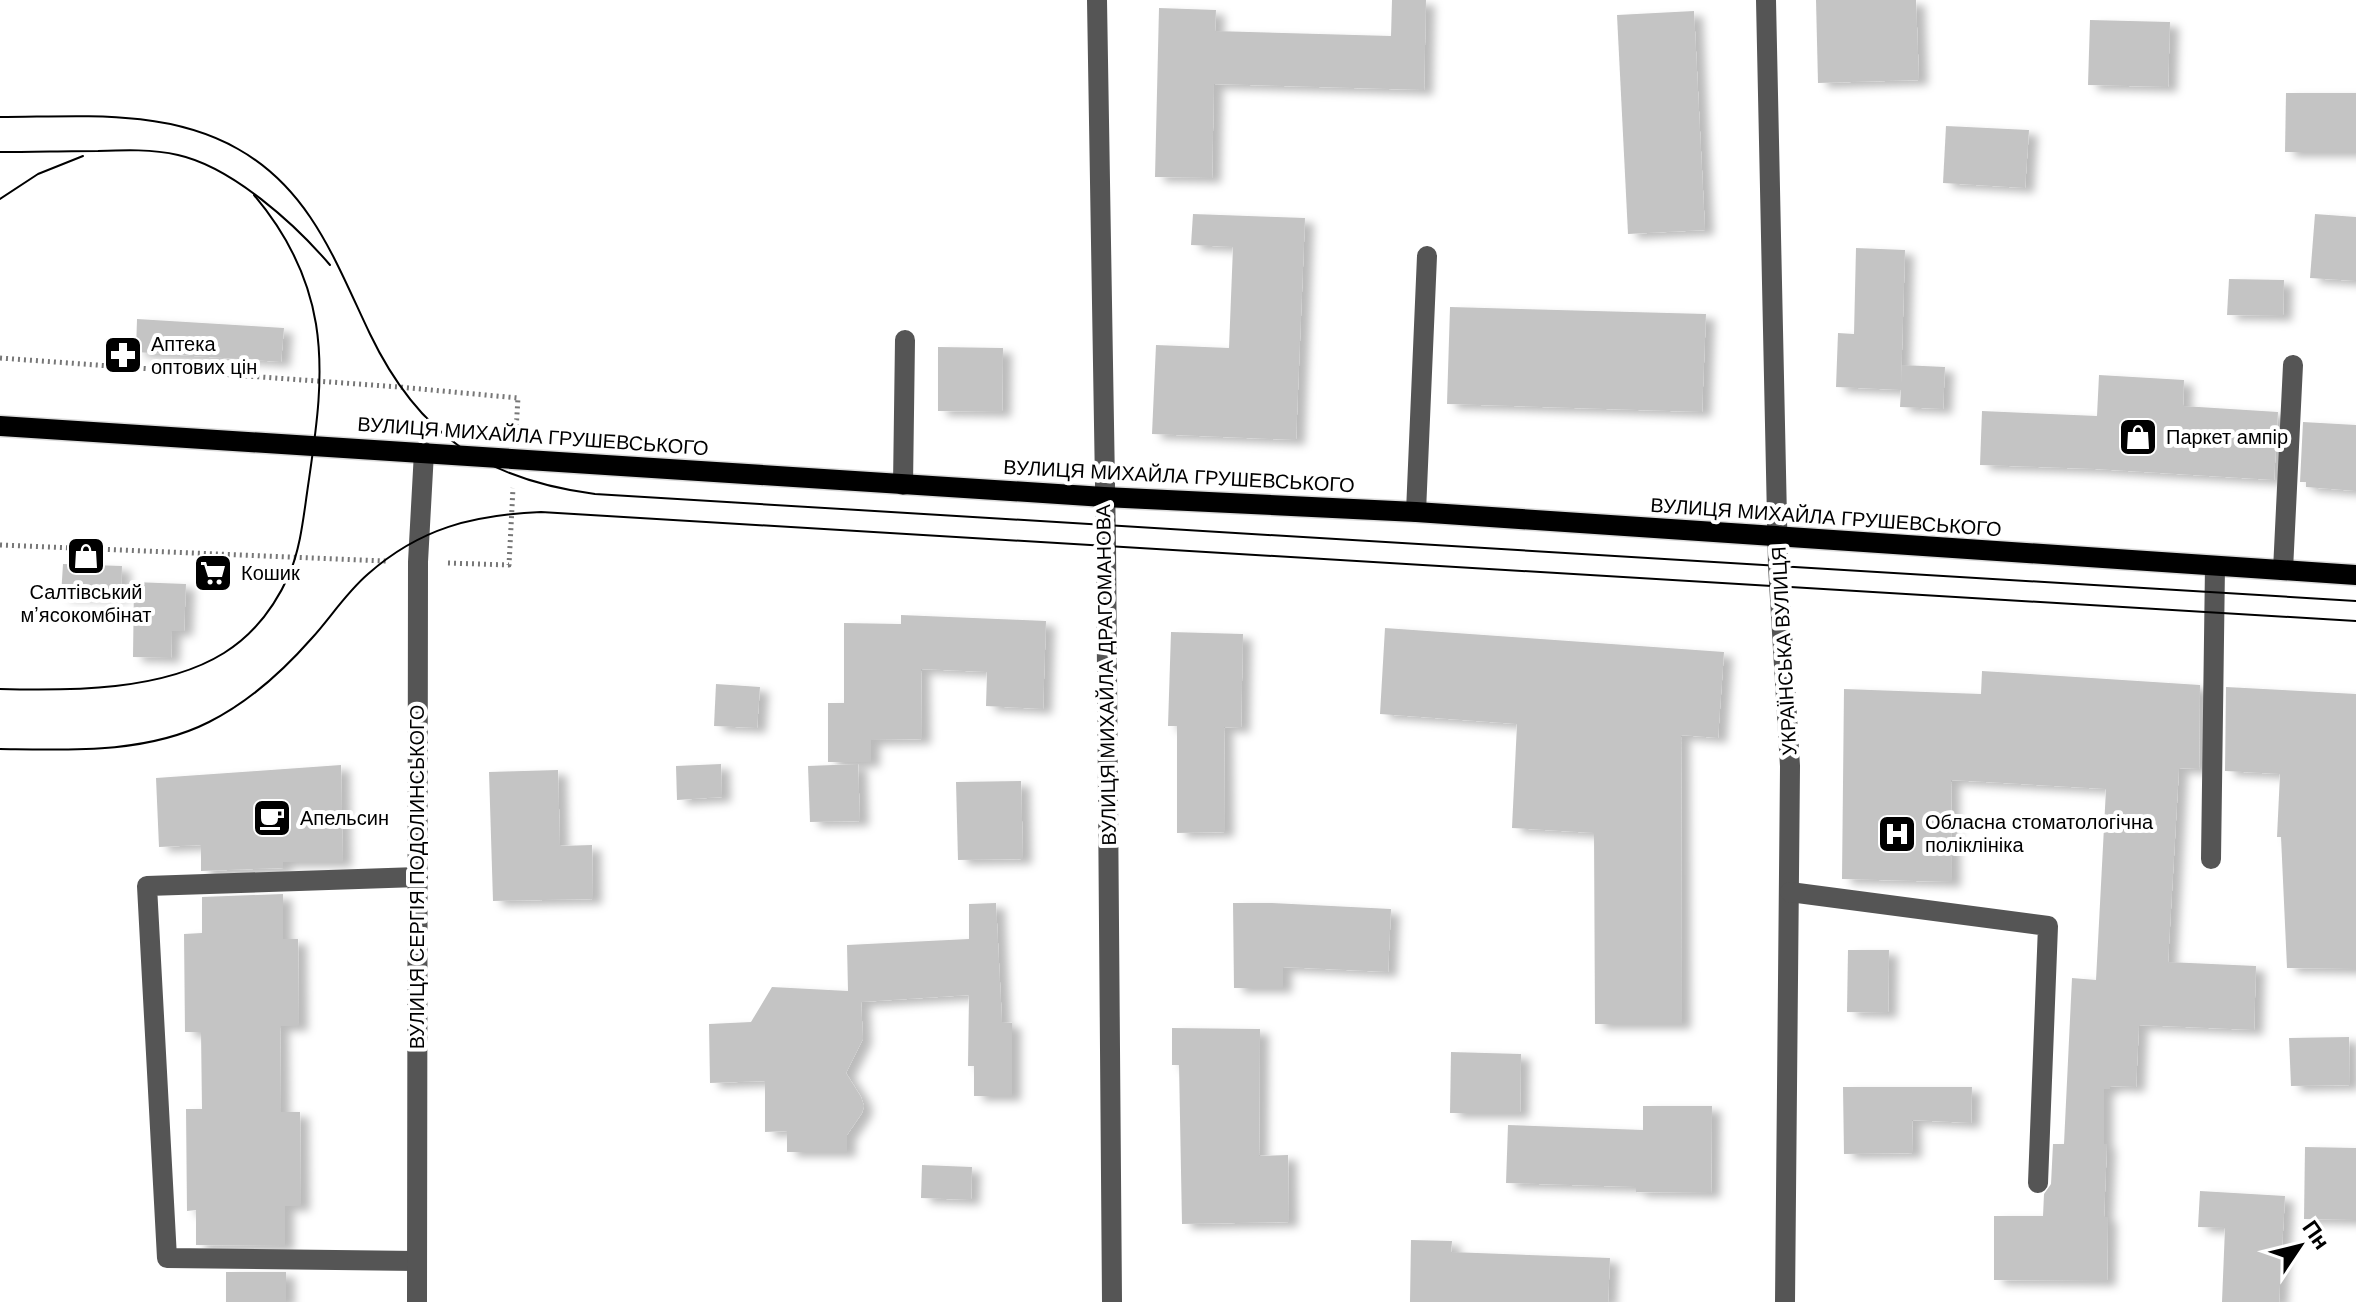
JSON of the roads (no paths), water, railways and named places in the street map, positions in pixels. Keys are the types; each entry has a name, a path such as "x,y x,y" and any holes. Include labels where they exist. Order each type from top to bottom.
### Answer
{"main road":[{"name":"ВУЛИЦЯ МИХАЙЛА ГРУШЕВСЬКОГО","path":"0,426 903,485 1416,512 2356,575"}],"street":[{"name":"ВУЛИЦЯ МИХАЙЛА ДРАГОМАНОВА","path":"1097,0 1112,1302"},
{"name":"УКРАЇНСЬКА ВУЛИЦЯ","path":"1766,0 1777,538 1790,766 1785,1302"},
{"path":"1416,512 1427,256"},
{"path":"903,485 905,340"},
{"path":"2283,570 2293,365"},
{"name":"ВУЛИЦЯ СЕРГІЯ ПОДОЛИНСЬКОГО","path":"417,1302 418,562 424,452"},
{"path":"2211,859 2215,566"},
{"path":"417,1261 167,1258 147,886 418,877"},
{"path":"1790,892 2048,926 2038,1183"}],"tram line":[{"path":"0,117 91,116 152,121 210,136 238,149 285,185 303,207 333,255 389,369 433,425 488,464 556,487 595,494 2356,601"},
{"path":"0,152 128,150 178,155 199,161 220,171 261,199 299,232 330,265"},
{"path":"0,199 38,174 83,156"},
{"path":"0,689 56,690 115,686 145,682 200,666 244,638 270,609 283,587 301,535 318,408 319,345 312,306 294,255 254,195"},
{"path":"0,749 80,749 133,745 159,740 209,722 238,705 277,674 360,581 407,545 470,521 541,512 2356,621"}],"place":[{"name":"Аптека оптових цін","path":"123,355"},
{"name":"Паркет ампір","path":"2138,437"},
{"name":"Салтівський мʼясокомбінат","path":"86,556"},
{"name":"Кошик","path":"213,573"},
{"name":"Апельсин","path":"272,818"},
{"name":"Обласна стоматологічна поліклініка","path":"1897,834"}]}
